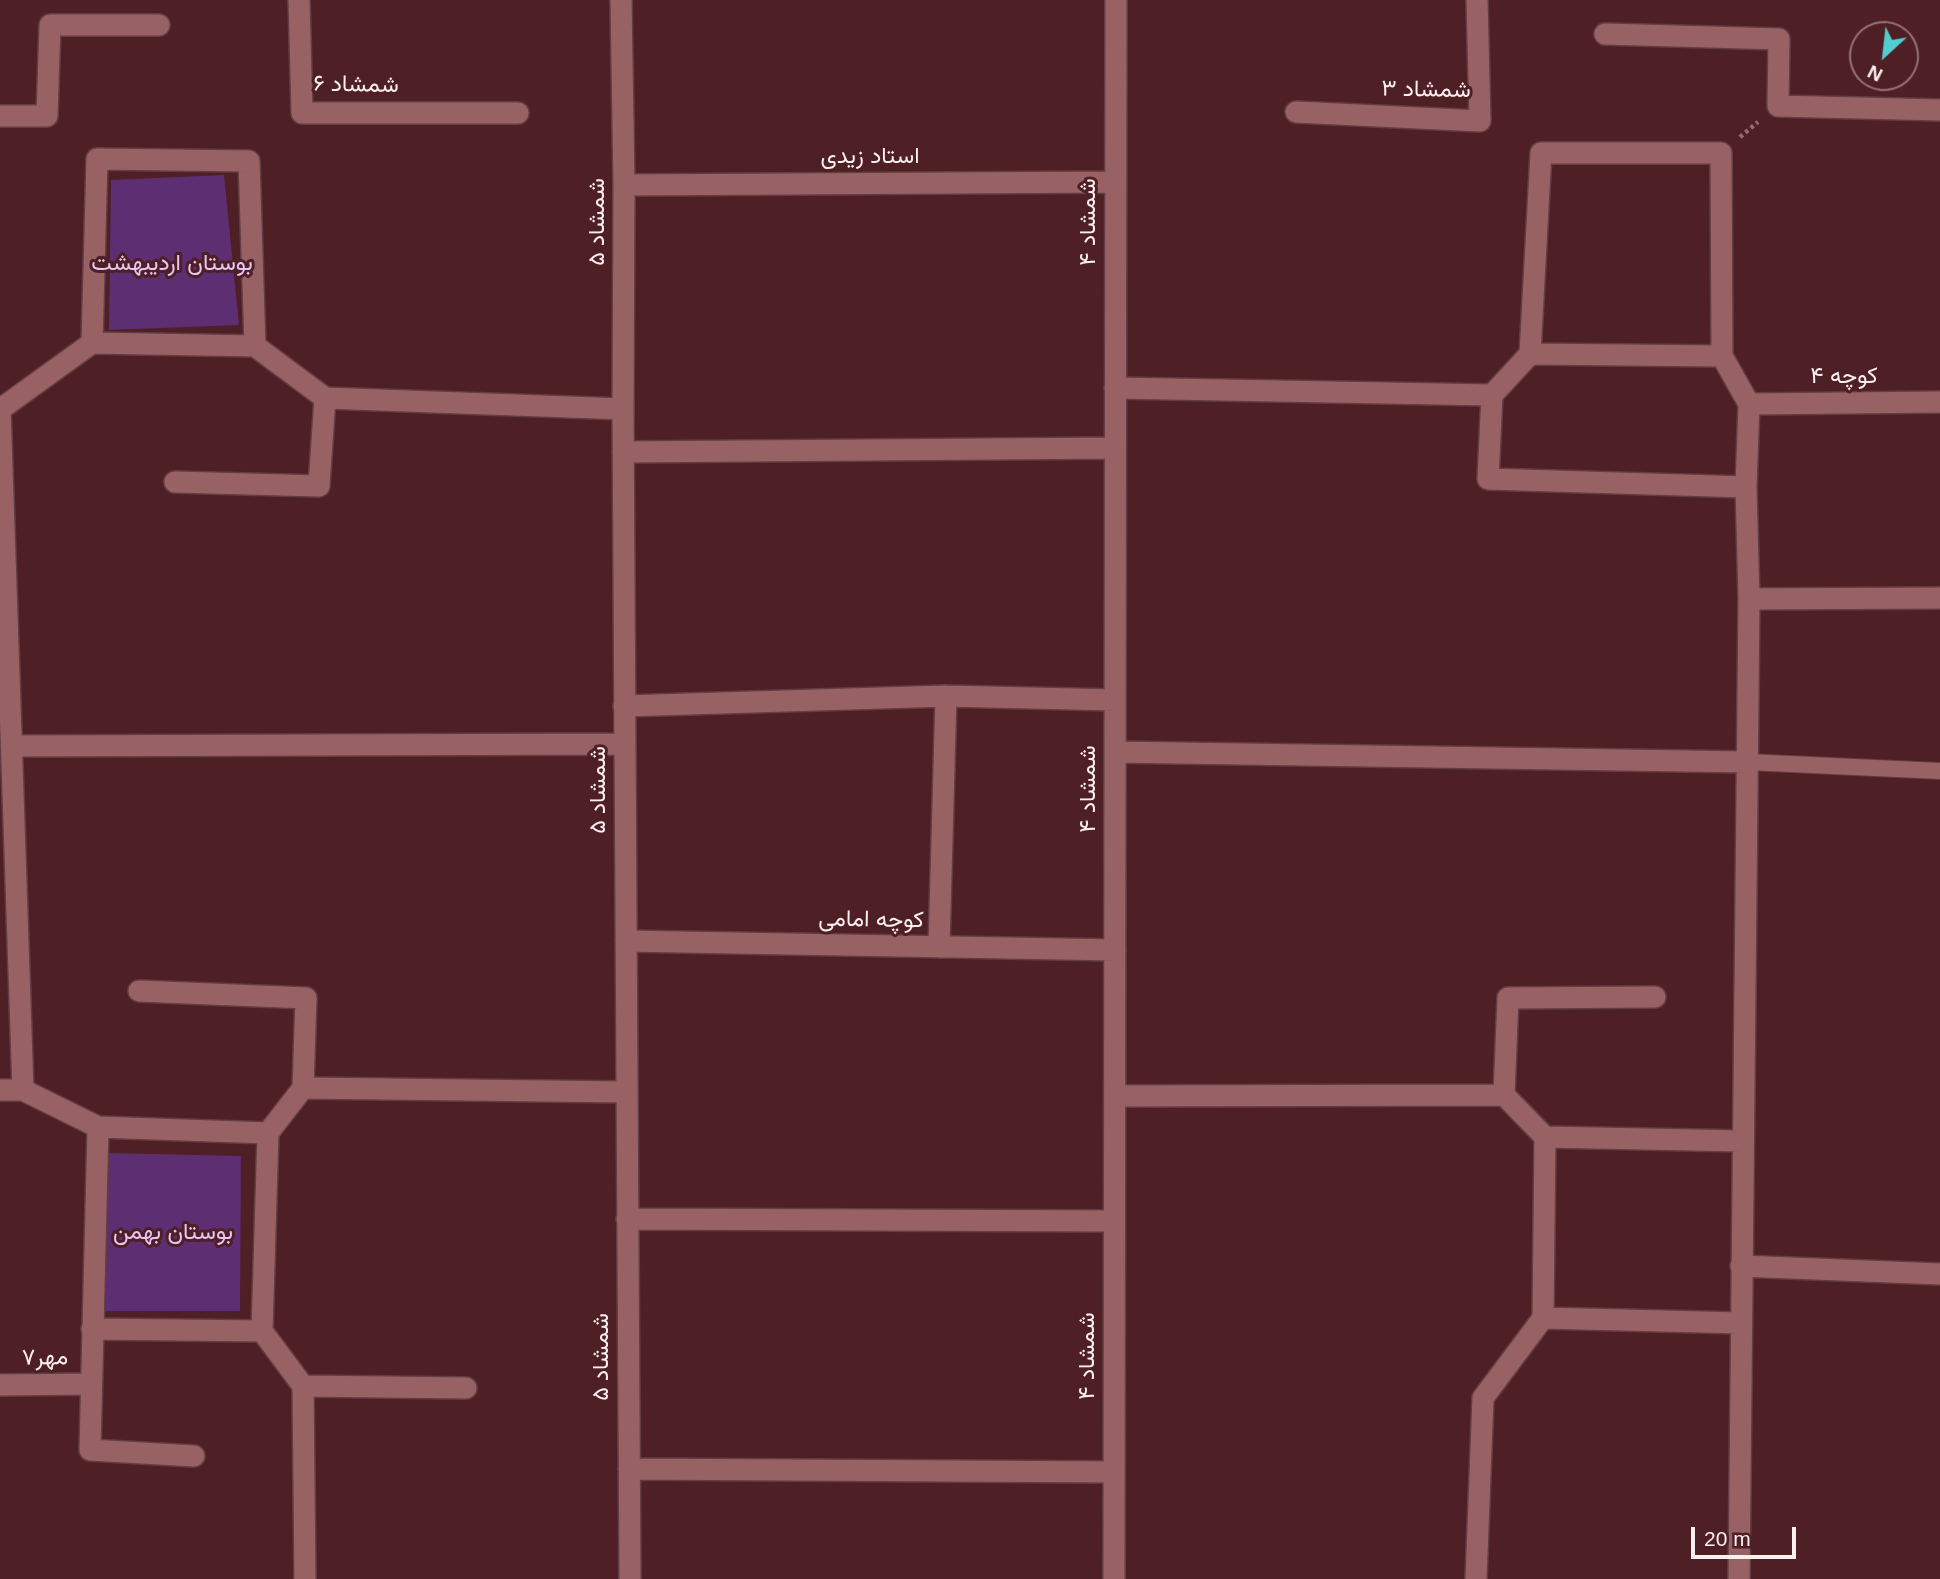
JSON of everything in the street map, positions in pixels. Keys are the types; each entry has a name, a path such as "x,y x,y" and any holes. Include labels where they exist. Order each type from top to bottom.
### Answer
{"street":[{"name":"شمشاد ۶","path":"299,0 302,113 518,113"},
{"name":"شمشاد ۵","path":"621,0 630,1579"},
{"name":"شمشاد ۴","path":"1114,1579 1116,0"},
{"name":"شمشاد ۳","path":"1296,111 1480,121 1477,0"},
{"path":"0,116 47,116 50,25 159,25"},
{"path":"1605,34 1779,39 1778,106 1940,110"},
{"path":"1739,1579 1749,599 1746,487 1749,404 1722,356 1721,153 1541,153 1530,354 1492,395 1488,480 1746,487"},
{"path":"92,343 97,159 235,160 249,161 255,346"},
{"name":"استاد زیدی","path":"624,185 1115,182"},
{"path":"23,1090 1,408 92,343 255,346 325,398 623,409"},
{"path":"1530,354 1722,356"},
{"path":"1115,388 1492,395"},
{"path":"174,482 319,486 325,398"},
{"name":"کوچه ۴","path":"1749,404 1940,402"},
{"path":"623,452 1115,448"},
{"path":"1749,599 1940,598"},
{"path":"939,947 946,696"},
{"path":"624,706 946,696 1115,700"},
{"path":"12,746 625,744"},
{"path":"1115,752 1747,762"},
{"name":"کوچه امامی","path":"626,941 1115,950"},
{"path":"139,991 306,998 303,1088 268,1133 262,1331 303,1385 305,1579"},
{"path":"1476,1579 1483,1398 1543,1318 1545,1138 1504,1095 1508,998 1655,997"},
{"path":"303,1088 626,1092"},
{"path":"0,1090 23,1090 98,1127 268,1133"},
{"path":"1115,1096 1504,1095"},
{"path":"98,1127 90,1450 194,1456"},
{"path":"1545,1138 1743,1141"},
{"path":"627,1219 1114,1221"},
{"path":"1741,1266 1940,1273"},
{"path":"1543,1318 1741,1323"},
{"path":"92,1329 262,1331"},
{"name":"مهر۷","path":"0,1385 91,1384"},
{"path":"303,1385 466,1388"},
{"path":"629,1469 1114,1472"}],"lane":[{"path":"1747,762 1940,771"}],"path":[{"path":"1721,153 1778,106"}],"green space":[{"name":"بوستان اردیبهشت","path":"224,175 239,325 109,330 111,180"},
{"name":"بوستان بهمن","path":"108,1153 241,1156 240,1311 105,1311"}]}
